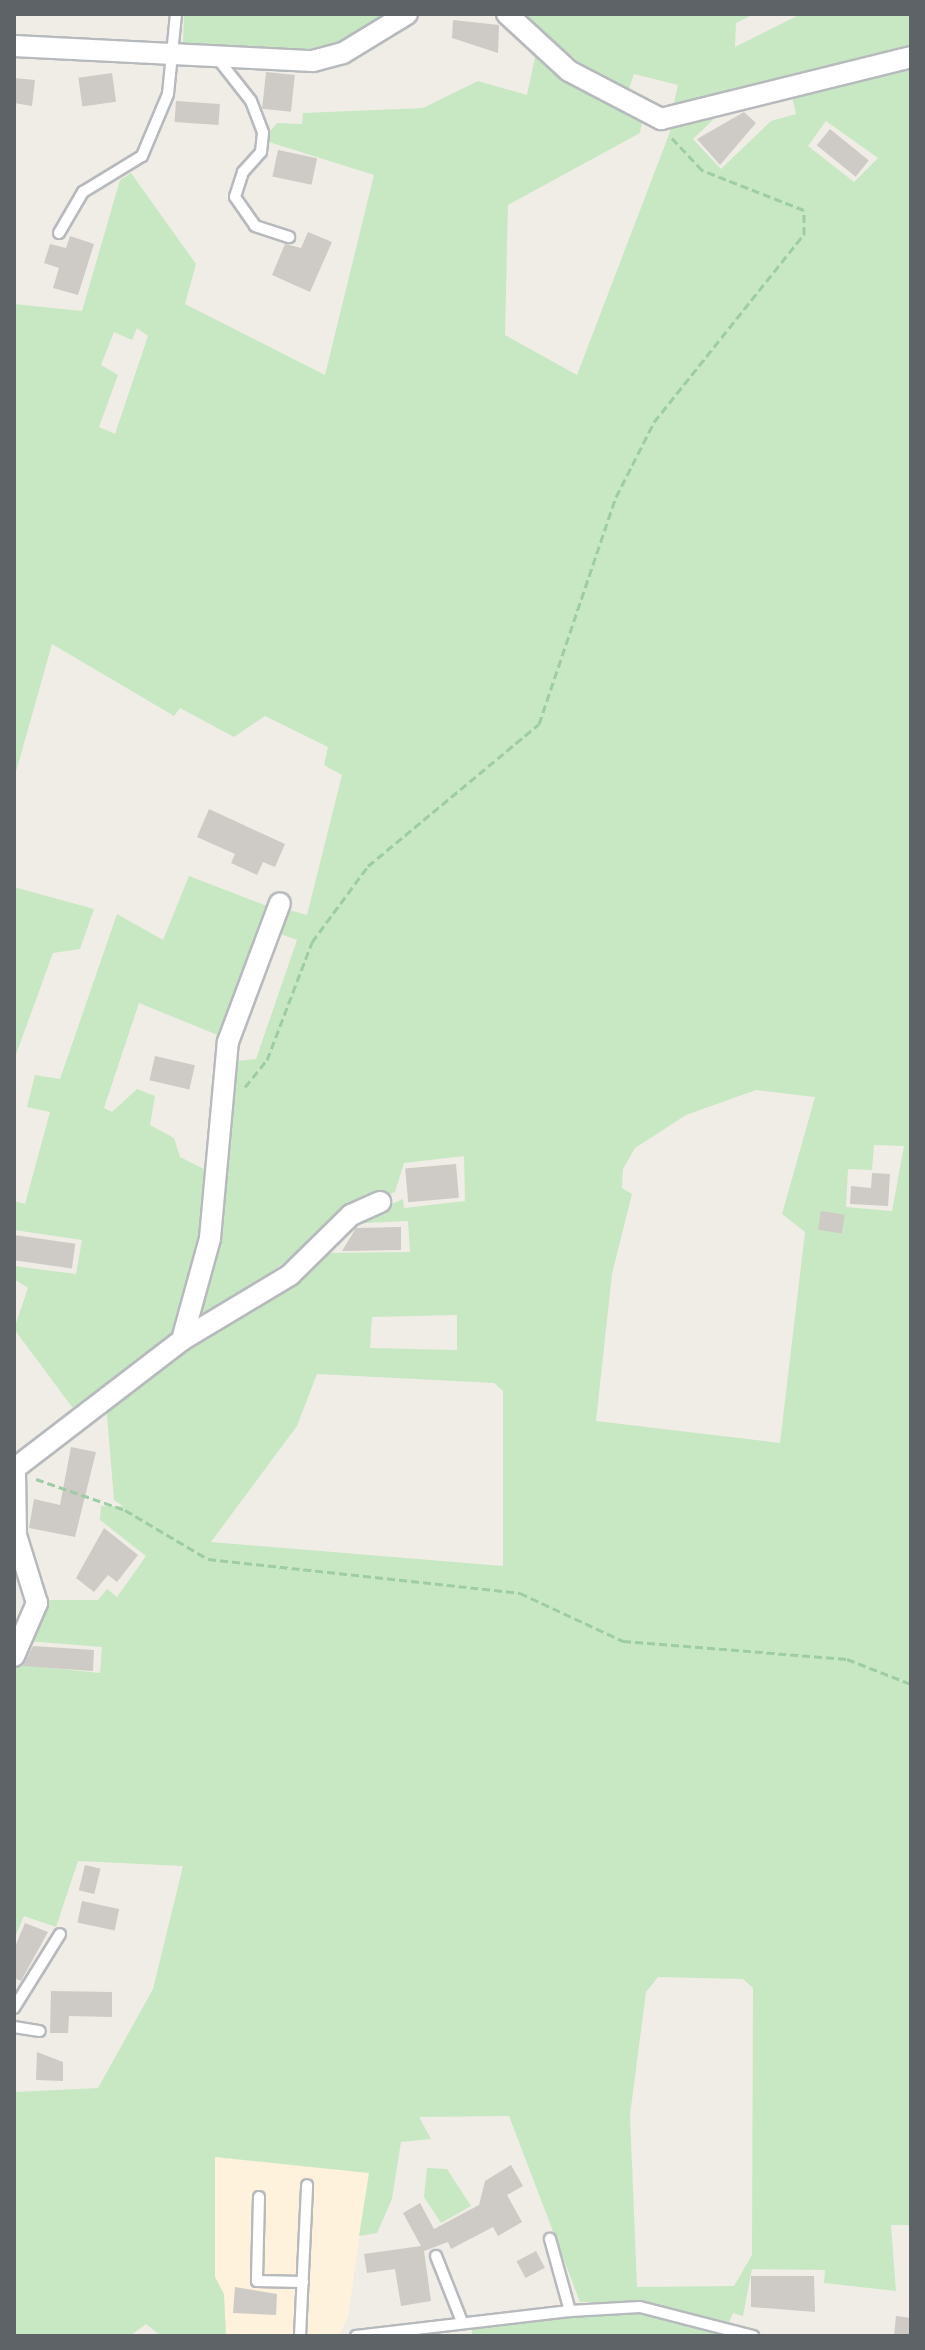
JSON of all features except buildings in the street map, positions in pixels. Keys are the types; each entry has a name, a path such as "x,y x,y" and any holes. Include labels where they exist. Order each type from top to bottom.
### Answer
{"street":[{"path":"14,46 218,59 313,61 343,53 407,14"},
{"path":"507,14 569,71 615,101 661,119 911,57"},
{"path":"182,1340 210,1238 228,1042 280,903"},
{"path":"14,1656 37,1603 16,1535 14,1468 182,1340 290,1275 351,1215 380,1202"}],"lane":[{"path":"59,233 83,192 142,156 174,56 176,14"},
{"path":"218,59 251,101 263,133 261,152 243,172 235,197 255,226 289,237"},
{"path":"14,2008 60,1934"},
{"path":"14,2027 40,2031"},
{"path":"300,2336 307,2185"},
{"path":"259,2197 257,2281 303,2282"},
{"path":"550,2239 570,2311"},
{"path":"436,2256 461,2319"},
{"path":"356,2336 461,2319 640,2307 753,2336"}],"path":[{"path":"241,1092 267,1060 312,942 368,866 539,724 616,497 654,422 804,234 804,210 702,170 678,150 661,119"},
{"path":"14,1468 125,1510 208,1559 520,1593 623,1641 847,1659 911,1684"}],"shaded area":[{"path":"214,2157 369,2173 348,2316 339,2336 226,2336 224,2294 215,2277"}],"green space":[{"path":"184,14 396,14 323,52 194,51 183,44"},
{"path":"522,14 754,14 736,23 735,47 801,14 911,14 911,51 672,111 678,85 634,74 625,101"},
{"path":"537,48 642,122 640,133 508,205 505,335 577,375 673,124 722,111 693,139 721,169 771,121 796,114 792,96 911,60 911,2225 891,2225 896,2291 824,2283 825,2270 752,2269 743,2316 733,2313 729,2322 641,2302 580,2302 509,2116 419,2117 431,2139 401,2142 392,2199 377,2233 359,2236 369,2173 215,2157 215,2277 224,2294 226,2336 161,2336 146,2324 130,2336 14,2336 14,2077 16,2092 98,2088 153,1989 183,1866 78,1861 56,1927 24,1916 14,1940 14,1664 100,1673 102,1647 26,1641 44,1600 98,1600 107,1589 117,1597 146,1556 100,1520 101,1506 123,1506 114,1500 106,1403 324,1253 410,1252 408,1221 346,1224 403,1199 404,1208 465,1201 464,1156 404,1163 395,1192 367,1203 204,1320 197,1313 229,1062 256,1059 297,940 275,932 282,908 307,915 342,775 324,765 328,747 265,716 234,737 180,708 174,716 52,644 14,779 14,304 82,311 120,180 131,173 196,264 185,304 325,375 374,175 269,142 269,133 277,123 302,124 303,113 423,108 478,81 527,95","holes":["826,121 878,158 854,182 808,146","137,328 148,336 115,434 99,427 118,375 101,365 114,332 132,340","756,1090 815,1097 782,1214 805,1232 780,1443 596,1421 612,1274 632,1194 622,1188 623,1169 635,1148 686,1115","874,1145 904,1146 892,1211 846,1207 848,1169 872,1170","457,1315 457,1350 370,1348 372,1317","317,1374 494,1383 503,1391 503,1566 211,1542 297,1426","658,1977 743,1979 753,1988 752,2255 734,2286 637,2287 630,2115 646,1992"]},
{"path":"189,876 270,907 225,1038 139,1003 104,1108 112,1112 137,1089 155,1096 150,1125 174,1138 180,1157 210,1172 204,1237 176,1332 78,1415 14,1329 28,1288 14,1279 14,1266 76,1274 82,1240 14,1230 14,1201 25,1204 50,1112 27,1107 35,1075 60,1079 117,914 163,940"},
{"path":"14,887 94,909 80,949 53,953 14,1060"},
{"path":"427,2168 447,2169 471,2206 441,2223 424,2197"},
{"path":"642,2311 740,2336 472,2336 472,2329 513,2322"}]}
